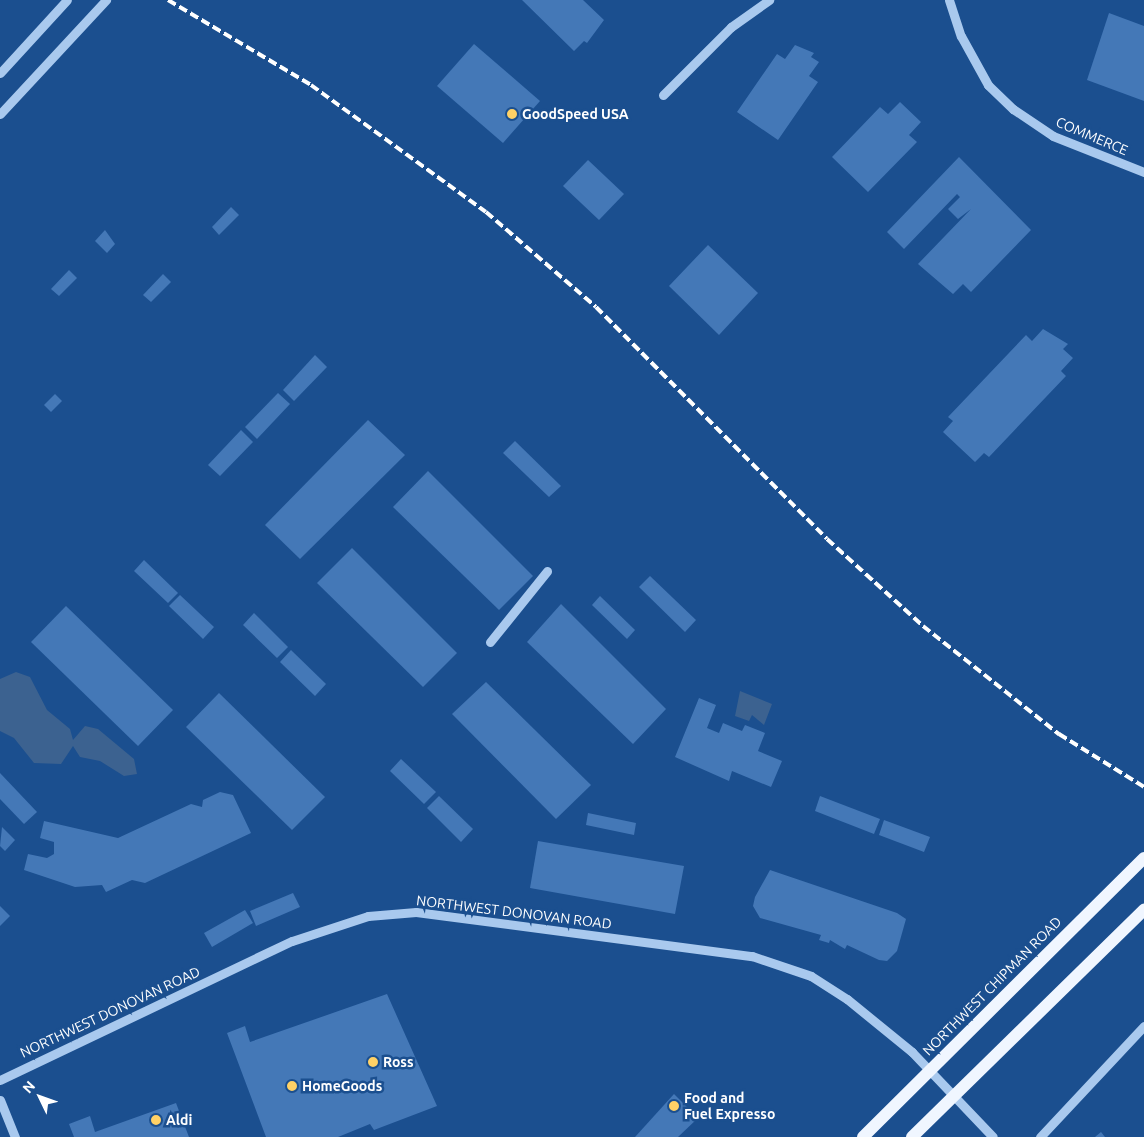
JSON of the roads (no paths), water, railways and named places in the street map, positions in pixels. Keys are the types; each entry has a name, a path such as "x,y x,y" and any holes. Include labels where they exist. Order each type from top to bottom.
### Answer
{"main road":[{"name":"NORTHWEST CHIPMAN ROAD","path":"863,1137 930,1068 1140,861"},
{"path":"912,1137 1144,910"}],"street":[{"path":"0,73 67,0"},
{"path":"0,114 106,0"},
{"path":"662,95 731,27 769,0"},
{"name":"COMMERCE","path":"949,0 961,36 988,85 1014,109 1053,136 1144,172"},
{"path":"490,642 547,572"},
{"name":"NORTHWEST DONOVAN ROAD","path":"0,1080 292,941 368,916 416,912 752,956 818,981 930,1068 994,1137"},
{"path":"1040,1137 1144,1026"},
{"path":"0,1100 15,1137"}],"water":[{"path":"16,672 30,677 47,710 70,729 73,740 85,726 98,729 134,759 137,774 124,776 100,761 80,757 73,746 61,764 34,763 14,738 0,731 0,679"},
{"path":"740,691 772,704 764,725 752,715 749,721 735,716"}],"railway":[{"path":"168,0 311,85 486,212 596,307 827,539 923,626 1059,734 1144,787"}],"place":[{"name":"GoodSpeed USA","path":"512,114"},
{"name":"Ross","path":"373,1062"},
{"name":"HomeGoods","path":"292,1086"},
{"name":"Food and Fuel Expresso","path":"674,1106"},
{"name":"Aldi","path":"156,1120"}]}
